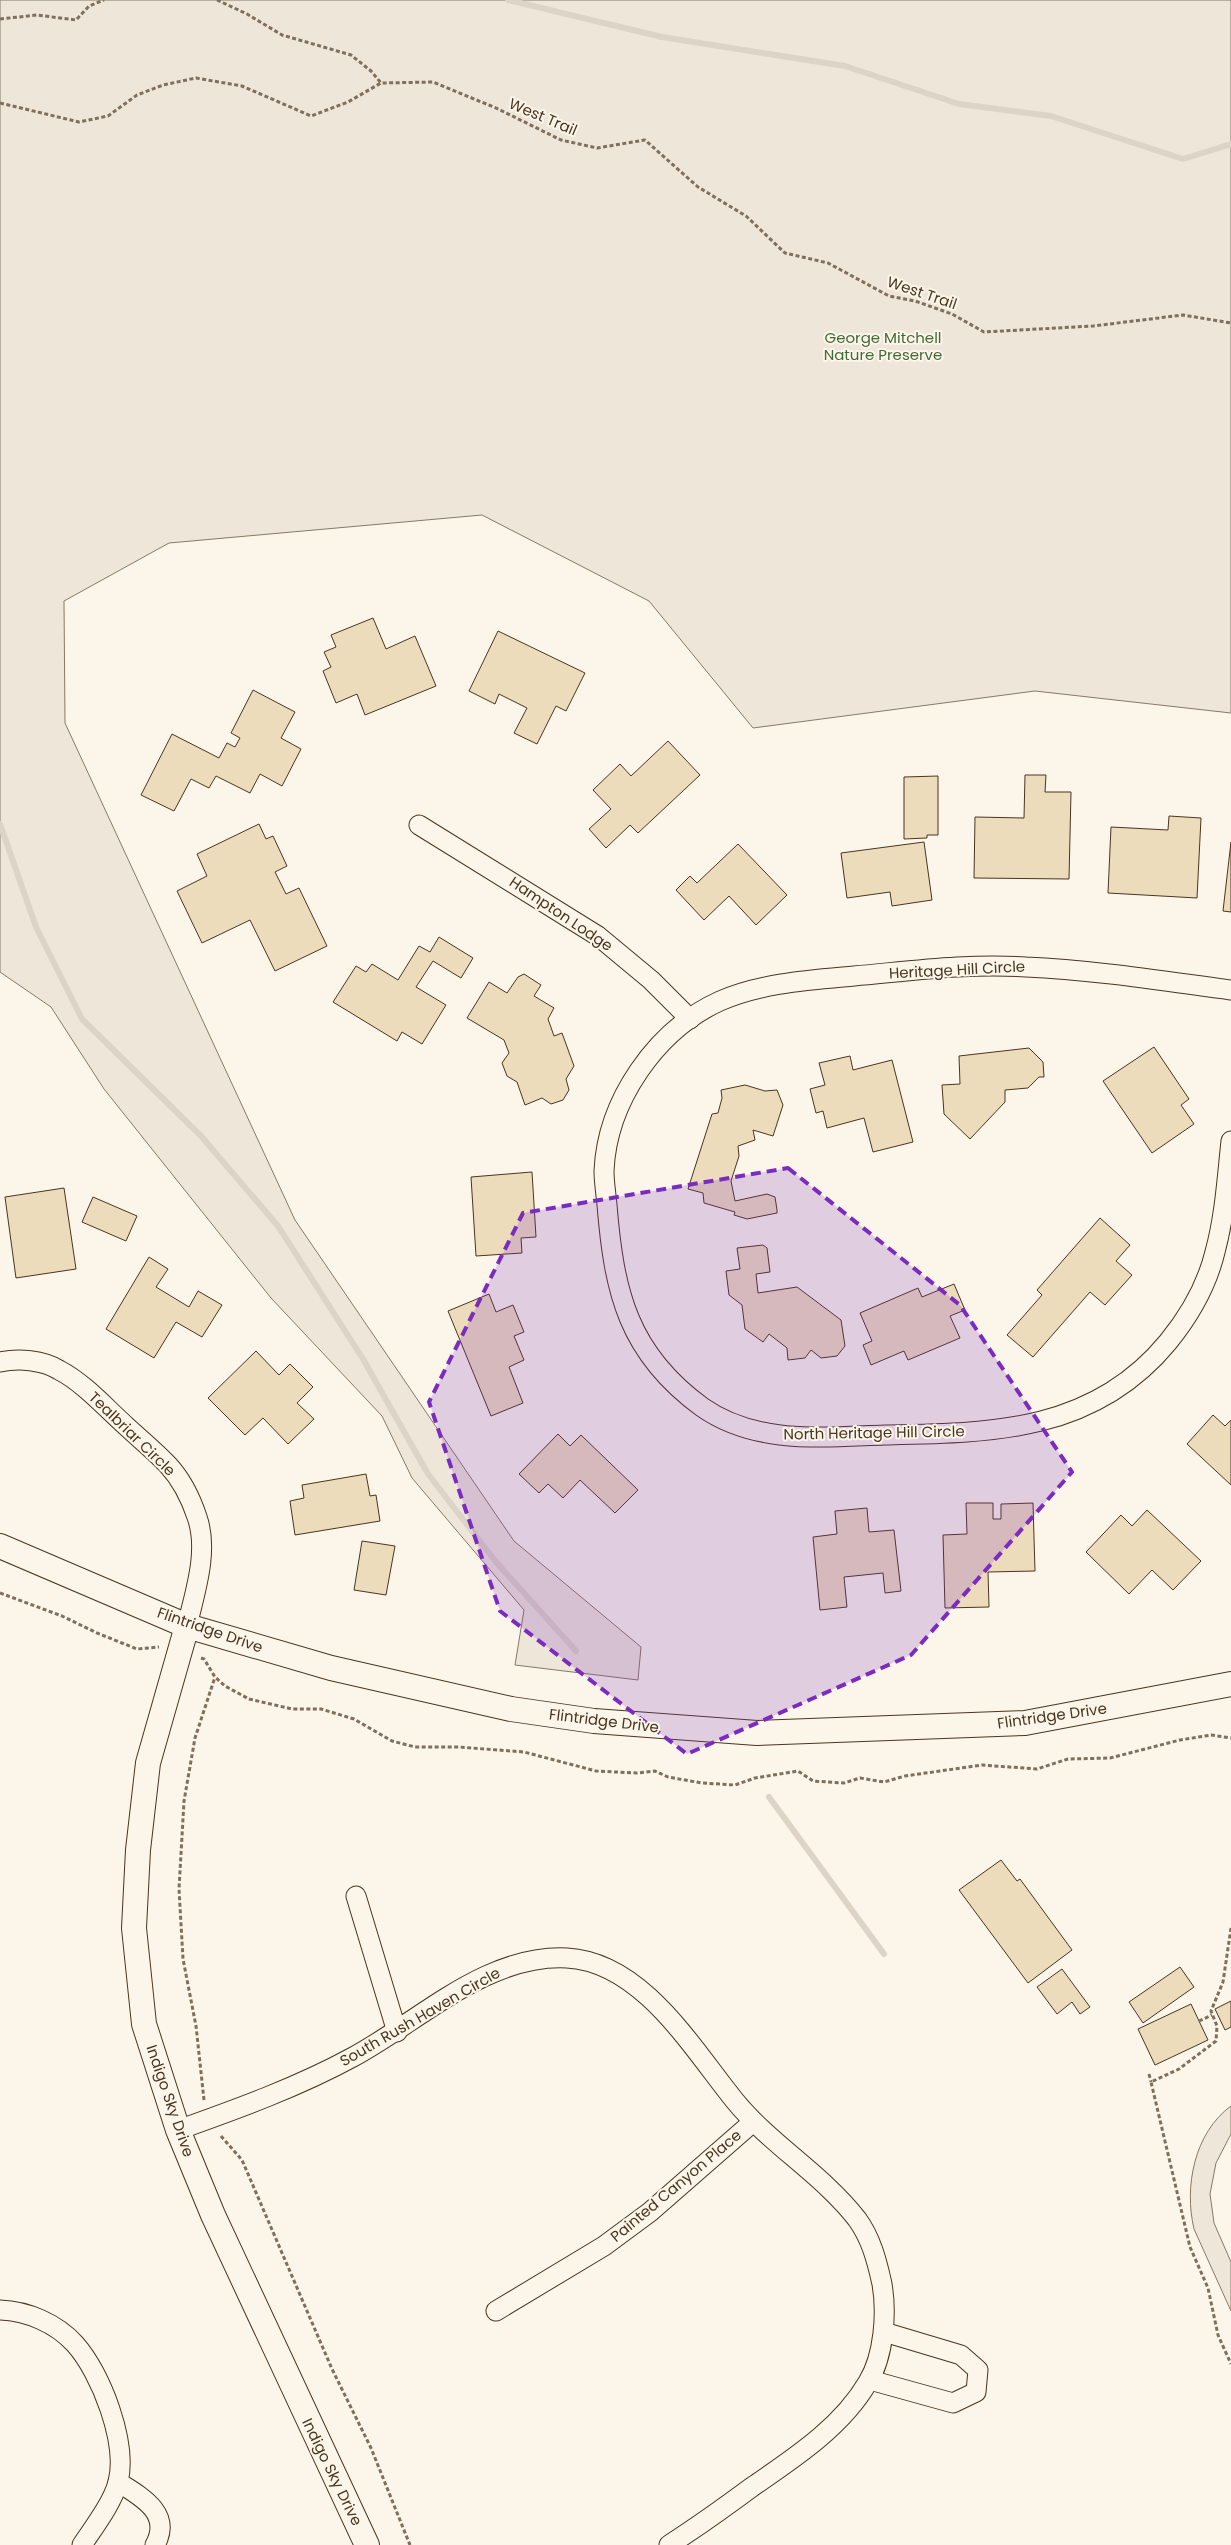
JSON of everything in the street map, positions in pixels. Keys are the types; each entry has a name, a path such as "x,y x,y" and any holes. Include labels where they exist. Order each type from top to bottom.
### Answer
{"street":[{"name":"Hampton Lodge","path":"419,825 598,936 651,980 690,1018"},
{"name":"Heritage Hill Circle","path":"690,1018 719,1002 755,990 809,980 946,968 1022,966 1231,990"},
{"name":"North Heritage Hill Circle","path":"690,1018 664,1042 634,1076 620,1104 610,1136 604,1171 608,1214 622,1303 635,1334 655,1362 678,1388 706,1409 737,1426 769,1435 806,1438 939,1434 1017,1426 1058,1418 1091,1404 1128,1384 1154,1359 1180,1327 1201,1292 1215,1254 1223,1214 1231,1141"},
{"name":"Tealbriar Circle","path":"0,1362 11,1359 36,1362 59,1369 91,1394 168,1465 185,1488 195,1511 201,1548 197,1581 187,1626"},
{"name":"Flintridge Drive","path":"0,1546 187,1626 331,1668 501,1706 594,1721 680,1729 757,1733 1025,1723 1231,1684"},
{"name":"Indigo Sky Drive","path":"187,1626 148,1762 138,1850 134,1928 144,2024 178,2130 222,2234 367,2545"},
{"path":"356,1896 397,2032"},
{"name":"South Rush Haven Circle","path":"178,2130 296,2084 352,2058 486,1976 513,1965 542,1958 571,1958 599,1964 625,1976 648,1996 753,2122 835,2193 860,2223 876,2254 884,2295 884,2332 870,2380"},
{"name":"Painted Canyon Place","path":"496,2311 604,2246 650,2212 753,2122"},
{"path":"0,2310 33,2317 55,2327 75,2344 91,2367 117,2430 120,2457 118,2482 82,2545"},
{"path":"669,2545 789,2462 846,2412 870,2380 953,2404 976,2392 978,2370 961,2355 884,2332"},
{"path":"118,2482 150,2502 160,2524 155,2545"}],"path":[{"path":"0,20 37,16 76,20 89,6 104,0"},
{"path":"217,0 247,14 282,35 351,54 371,71 381,83"},
{"name":"West Trail","path":"0,103 79,122 108,116 137,95 163,85 196,78 242,86 311,116 348,102 381,83 433,82 496,108 562,140 597,148 645,140 698,187 746,216 786,253 828,263 888,296 914,301 952,314 984,332 1093,326 1184,315 1231,323"},
{"path":"1151,2082 1179,2069 1216,2040 1217,2026 1211,2011 1223,1982 1231,1928"},
{"path":"1199,2021 1212,2015"},
{"path":"1150,2074 1190,2247 1208,2288 1218,2335 1231,2364"}],"highlighted area":[{"path":"788,1168 960,1305 1072,1472 911,1655 687,1754 500,1611 429,1402 523,1213"}],"green space":[{"name":"George Mitchell Nature Preserve","path":"0,0 1231,0 1231,713 1035,691 753,728 649,601 482,515 169,543 64,601 65,723 295,1220 514,1541 641,1647 638,1680 515,1665 524,1610 412,1478 382,1416 271,1298 104,1089 51,1007 0,972"},
{"path":"1231,2106 1231,2134 1216,2163 1210,2194 1214,2223 1231,2262 1231,2311 1194,2229 1190,2196 1195,2162 1200,2146 1218,2117"}],"building":[{"path":"373,618 386,649 415,636 436,686 365,715 357,694 336,703 323,671 331,667 324,652 336,647 331,635"},
{"path":"498,631 585,673 566,711 556,706 537,744 514,733 527,708 499,694 495,704 469,691"},
{"path":"253,690 295,712 281,738 301,749 282,786 260,774 250,793 216,776 209,788 191,779 174,811 141,795 172,734 219,758 227,743 235,747 240,738 231,733"},
{"path":"668,741 700,775 638,833 630,825 606,848 589,829 611,809 593,790 620,764 631,776"},
{"path":"1025,775 1046,775 1045,792 1071,792 1069,879 974,878 975,817 1024,818"},
{"path":"938,776 938,835 927,835 927,838 904,839 904,777"},
{"path":"1169,816 1201,818 1197,898 1108,893 1111,827 1168,830"},
{"path":"259,824 266,839 273,836 287,866 275,872 286,894 299,888 327,946 275,971 250,920 202,943 177,891 207,876 197,854"},
{"path":"924,842 932,900 892,906 890,892 847,898 841,853"},
{"path":"1231,842 1231,912 1223,911"},
{"path":"738,844 787,895 756,925 729,896 704,920 676,890 690,876 697,883"},
{"path":"439,937 473,958 461,978 433,961 416,987 446,1005 422,1044 402,1032 397,1041 333,1002 356,966 366,972 372,964 398,980 419,946 430,952"},
{"path":"524,974 541,985 534,996 554,1008 548,1019 554,1036 562,1033 574,1066 566,1079 569,1090 563,1100 551,1104 542,1098 525,1105 517,1082 507,1076 502,1063 509,1053 504,1040 467,1018 489,982 507,993 518,977"},
{"path":"1154,1047 1189,1099 1181,1105 1194,1124 1152,1153 1103,1081"},
{"path":"1029,1048 1043,1062 1044,1077 1039,1077 1028,1088 1005,1090 1005,1102 970,1139 944,1114 942,1085 960,1084 959,1056"},
{"path":"850,1056 853,1070 892,1060 913,1142 873,1152 864,1118 827,1128 823,1111 816,1113 810,1089 825,1085 819,1063"},
{"path":"745,1085 765,1091 777,1090 783,1105 773,1136 753,1130 755,1140 738,1146 739,1156 731,1181 735,1201 767,1194 775,1197 777,1210 777,1213 747,1219 734,1215 735,1212 704,1203 703,1193 688,1189 712,1114 718,1113 722,1098 721,1090"},
{"path":"532,1172 536,1237 521,1238 522,1253 476,1256 471,1177"},
{"path":"64,1188 76,1269 16,1278 5,1197"},
{"path":"93,1197 137,1216 126,1241 82,1222"},
{"path":"1100,1218 1130,1245 1116,1261 1132,1275 1105,1305 1090,1292 1033,1357 1007,1335 1042,1295 1037,1290"},
{"path":"763,1245 767,1248 770,1272 756,1274 758,1293 797,1287 841,1320 845,1346 837,1356 821,1358 811,1350 805,1358 788,1360 787,1348 769,1334 763,1342 745,1329 742,1305 729,1295 726,1271 740,1269 737,1248"},
{"path":"149,1257 168,1269 156,1287 189,1307 198,1291 222,1305 202,1337 176,1322 154,1358 106,1329"},
{"path":"954,1284 965,1310 950,1316 960,1338 908,1360 904,1351 871,1365 863,1345 872,1341 860,1313 918,1288 922,1297"},
{"path":"489,1294 496,1312 513,1305 524,1332 514,1336 524,1360 509,1367 523,1403 491,1416 448,1311"},
{"path":"256,1351 279,1375 290,1364 313,1387 297,1403 314,1419 288,1444 263,1418 245,1435 208,1398"},
{"path":"1213,1415 1225,1426 1231,1420 1231,1485 1187,1444"},
{"path":"558,1434 570,1446 581,1435 638,1490 615,1513 580,1480 563,1498 548,1484 539,1493 519,1474"},
{"path":"366,1474 370,1496 376,1495 380,1521 295,1535 290,1501 304,1498 302,1485"},
{"path":"966,1503 993,1503 993,1519 1001,1519 1001,1504 1033,1503 1035,1571 988,1572 989,1607 945,1608 943,1535 967,1534"},
{"path":"867,1508 869,1532 894,1530 901,1591 885,1593 883,1573 844,1577 847,1607 820,1610 813,1537 837,1534 835,1511"},
{"path":"1147,1510 1201,1561 1173,1590 1152,1570 1129,1594 1086,1552 1121,1515 1132,1526"},
{"path":"362,1541 395,1546 386,1595 354,1590"},
{"path":"1001,1860 1017,1881 1020,1879 1072,1950 1028,1983 959,1890"},
{"path":"1180,1967 1194,1987 1143,2023 1129,2002"},
{"path":"1062,1969 1090,2007 1080,2014 1072,2002 1057,2014 1037,1987"},
{"path":"1231,2001 1231,2027 1225,2030 1215,2009"},
{"path":"1191,2004 1208,2040 1155,2065 1138,2029"}],"waterway":[{"path":"508,0 662,37 845,66 959,104 1051,116 1183,159 1231,144"},
{"path":"0,824 36,927 82,1019 201,1136 278,1226 363,1359 428,1474 496,1562 576,1651"},
{"path":"769,1797 884,1954"}]}
